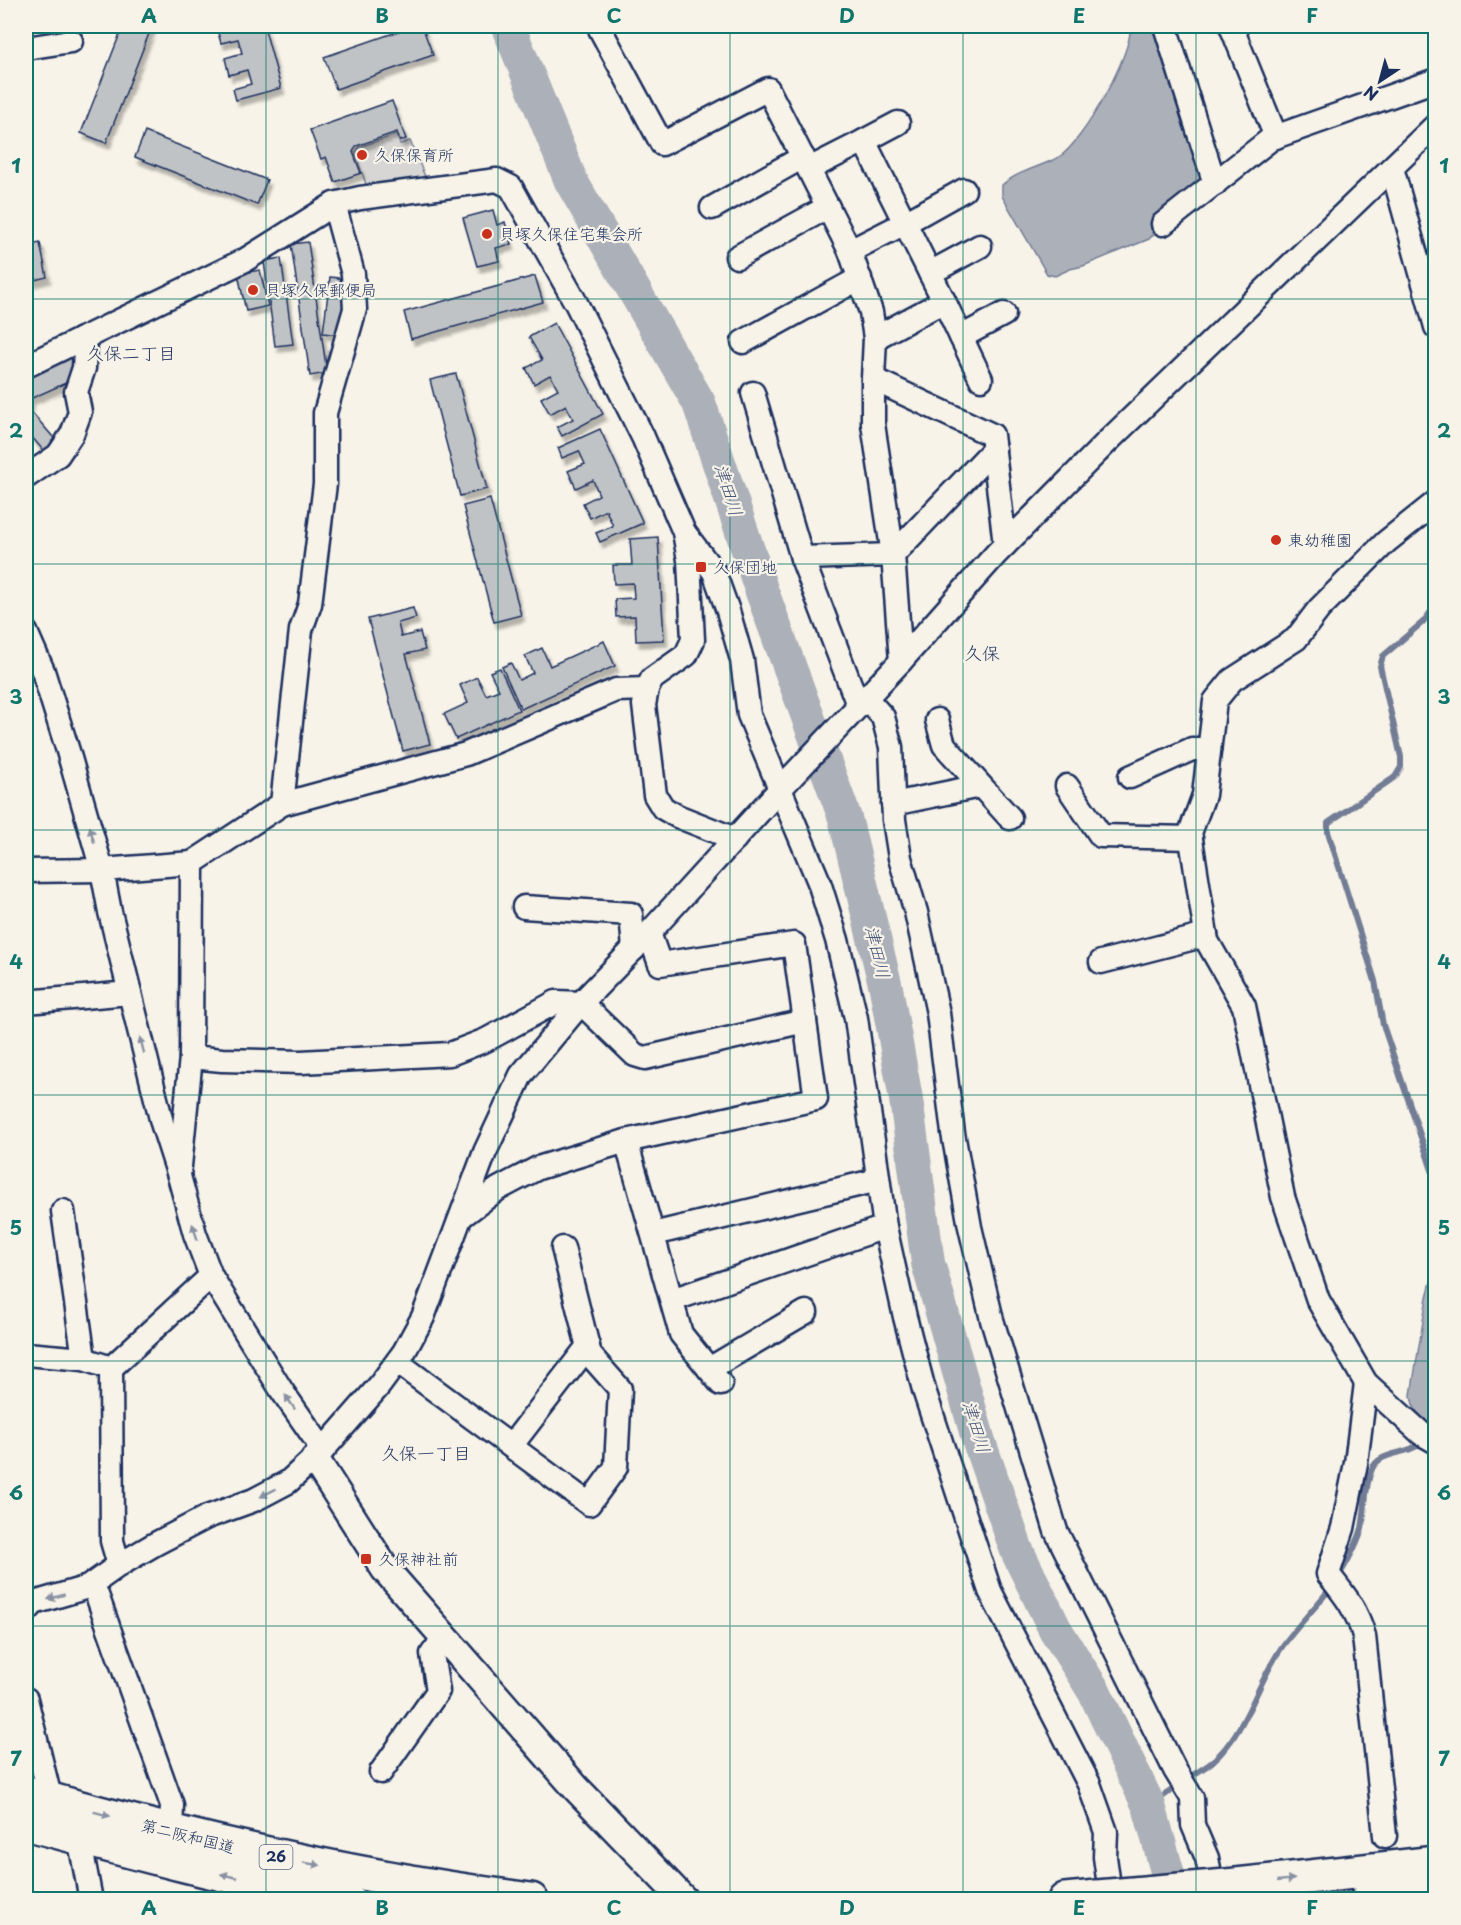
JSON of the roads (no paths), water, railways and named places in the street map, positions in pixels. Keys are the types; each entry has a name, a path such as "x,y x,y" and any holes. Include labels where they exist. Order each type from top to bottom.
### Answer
{"highway":[{"name":"第二阪和国道","path":"38,1797 171,1832 296,1861 448,1889 531,1899"},
{"name":"第二阪和国道","path":"26,1823 243,1879 348,1899"},
{"path":"1065,1899 1221,1893 1436,1863"},
{"path":"1367,1899 1436,1893"}],"street":[{"path":"1165,26 1215,183"},
{"path":"1231,26 1276,137"},
{"path":"600,28 662,144 768,89 850,250 871,312 875,338 873,423 893,555 901,661"},
{"path":"26,48 71,41"},
{"path":"1163,224 1276,137 1436,80"},
{"path":"712,207 806,163 864,141 898,123"},
{"path":"26,1612 34,1603 88,1587 155,1544 207,1517 254,1500 288,1482 319,1454 404,1352 423,1317 485,1152 521,1075 581,1003 642,941 1005,545 1107,442 1436,125"},
{"path":"864,141 981,379"},
{"path":"1392,168 1436,327"},
{"path":"26,366 245,260 334,204 360,198 497,180 511,187 576,303 643,436 684,532 689,560 693,640 686,655 652,679 647,689 644,705 655,795 663,808 677,816 735,839"},
{"path":"850,250 905,223 963,190"},
{"path":"282,804 301,630 310,604 326,483 325,413 355,309 353,274 334,204"},
{"path":"737,257 828,207"},
{"path":"930,273 980,246"},
{"path":"743,342 860,278"},
{"path":"875,338 944,301"},
{"path":"961,337 1004,314"},
{"path":"26,477 58,456 72,434 80,412 76,392 84,368 85,350 81,339"},
{"path":"873,379 992,435 1005,545"},
{"path":"753,393 802,558 862,701 883,717 891,747 893,804 900,858 916,912 938,1013 953,1133 970,1227 992,1320 1056,1531 1123,1667 1192,1798 1193,1825 1221,1893"},
{"path":"802,558 893,555 994,449"},
{"path":"1431,1439 1365,1383 1318,1300 1283,1197 1244,1006 1207,941 1190,833 1204,795 1215,701 1232,680 1296,639 1319,609 1386,542 1436,502"},
{"path":"684,532 714,572 742,660 749,715 819,882 837,940 856,1018 885,1227 924,1390 990,1591 1089,1784 1106,1832 1104,1898"},
{"path":"26,632 43,671 68,751 102,870 162,1123 195,1234 211,1276 282,1391 385,1569 576,1788 684,1899"},
{"path":"26,871 102,870 192,863 282,804 466,754 616,690 647,689"},
{"path":"937,720 944,745 1010,818"},
{"path":"1130,777 1192,749 1209,749"},
{"path":"893,804 981,786"},
{"path":"1067,786 1101,836 1191,838"},
{"path":"179,1176 191,1057 192,863"},
{"path":"462,1216 498,1189 538,1168 626,1140 816,1099 794,944 660,964 642,941 631,914 524,906"},
{"path":"1101,962 1206,935"},
{"path":"26,1002 130,993"},
{"path":"191,1057 301,1062 450,1054 486,1040 556,1002 581,1003 636,1056 645,1058 805,1021"},
{"path":"626,1140 681,1334 715,1377 806,1312"},
{"path":"653,1234 878,1180"},
{"path":"63,1211 84,1359"},
{"path":"672,1300 885,1227"},
{"path":"397,1362 589,1504 616,1467 620,1389 590,1355 563,1248"},
{"path":"119,1565 112,1541 111,1368 211,1276"},
{"path":"511,1446 588,1346"},
{"path":"26,1354 84,1359 111,1368"},
{"path":"1365,1383 1356,1463 1343,1528 1328,1574 1349,1600 1359,1618 1364,1636 1385,1836"},
{"path":"93,1584 172,1805 171,1832"},
{"path":"381,1772 438,1691 432,1654 445,1637"},
{"path":"26,1700 38,1797 79,1837 91,1899"}],"waterway":[{"name":"津田川","path":"508,26 571,181 699,403 761,589 845,818 886,988 906,1099 928,1263 979,1442 1017,1551 1055,1629 1094,1691 1149,1806 1175,1900"},
{"path":"1436,605 1423,622 1383,656 1380,666 1401,757 1401,767 1395,777 1328,823 1328,832 1375,981 1383,1025 1436,1182"},
{"path":"1337,1578 1362,1528 1372,1469 1382,1458 1410,1449 1422,1441"},
{"path":"1193,1775 1212,1762 1235,1735 1284,1644 1332,1586"},
{"path":"1149,1806 1172,1790"}],"place":[{"name":"久保保育所","path":"362,155"},
{"name":"貝塚久保住宅集会所","path":"487,234"},
{"name":"貝塚久保郵便局","path":"253,290"},
{"name":"東幼稚園","path":"1276,540"},
{"name":"久保団地","path":"701,567"},
{"name":"久保神社前","path":"366,1559"}],"district":[{"name":"久保二丁目","path":"131,354"},
{"name":"久保","path":"982,654"},
{"name":"久保一丁目","path":"426,1454"}]}
